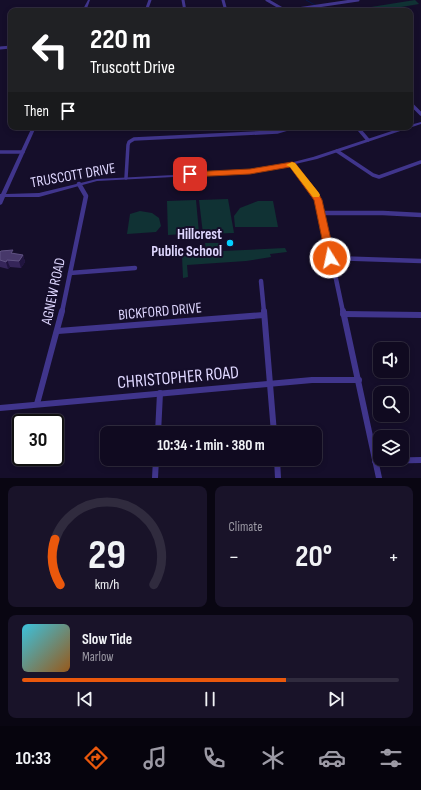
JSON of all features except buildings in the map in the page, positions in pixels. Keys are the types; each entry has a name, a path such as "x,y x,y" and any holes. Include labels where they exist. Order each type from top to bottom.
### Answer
{"street":[{"path":"267,0 280,8"},
{"path":"333,0 337,3"},
{"path":"304,8 358,0"},
{"path":"413,106 421,114"},
{"path":"0,203 33,130"},
{"path":"126,178 128,145 129,142 134,139 278,132 284,130"},
{"path":"360,130 368,140"},
{"name":"TRUSCOTT DRIVE","path":"2,196 39,195 97,180 250,172 292,164 400,130"},
{"path":"337,151 373,175 379,177 383,177 421,162"},
{"path":"0,152 23,152"},
{"path":"292,164 314,193 322,213 330,258 359,380 373,451"},
{"name":"AGNEW ROAD","path":"37,404 58,331 86,196 80,184"},
{"path":"322,213 421,215"},
{"path":"330,258 421,261"},
{"path":"70,273 135,268"},
{"path":"261,281 273,426"},
{"path":"343,314 421,315"},
{"name":"BICKFORD DRIVE","path":"58,331 264,315"},
{"name":"CHRISTOPHER ROAD","path":"0,408 312,380 359,380"},
{"path":"158,426 160,393"},
{"path":"409,460 421,460"},
{"path":"155,478 156,466"},
{"path":"277,466 278,478"},
{"path":"376,466 379,478"}],"green space":[{"path":"415,0 419,4 396,8 365,8"},
{"path":"228,199 234,233 203,234 199,200"},
{"path":"196,200 199,233 168,235 167,201"},
{"path":"258,201 273,201 278,227 235,227 234,216 240,208"},
{"path":"140,211 152,213 159,218 161,226 156,232 127,234 130,214"},
{"path":"205,243 219,243 221,248 219,250 223,251 285,248 287,252 270,254 271,257 246,261 187,265 188,277 183,278 182,256 198,255 198,257 205,257 204,252 207,250"}],"waterway":[{"path":"306,0 315,5"}],"slow traffic":[{"path":"289,165 292,164 316,195"}],"place":[{"name":"Hillcrest Public School","path":"230,243"}],"route":[{"path":"190,174 250,172 278,168 292,164 318,200 322,213 330,258"}]}
